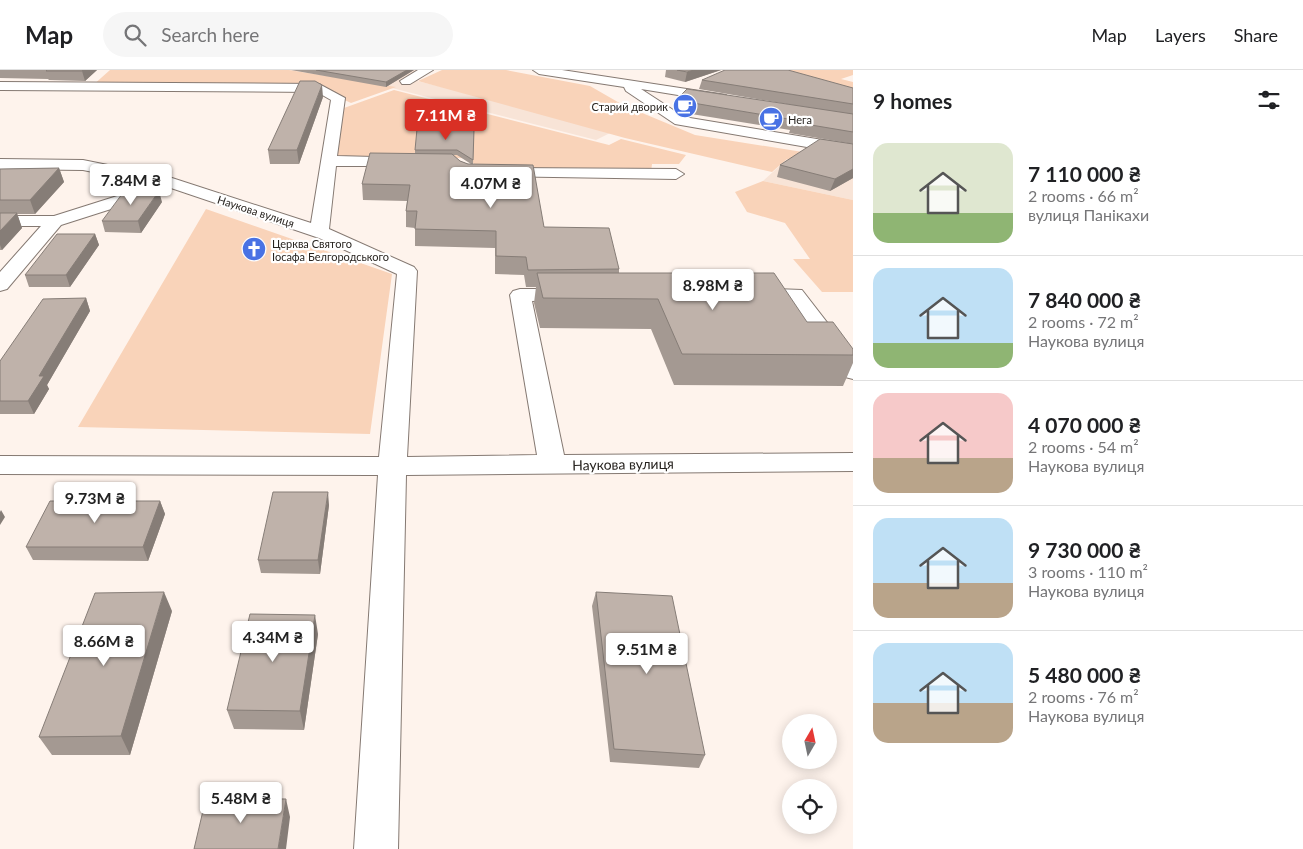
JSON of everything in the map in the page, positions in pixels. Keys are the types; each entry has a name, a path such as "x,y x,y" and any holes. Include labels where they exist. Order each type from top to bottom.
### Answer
{"street":[{"path":"406,82 427,70"},
{"path":"539,70 733,100"},
{"path":"89,87 105,73"},
{"path":"622,83 680,121 853,150"},
{"path":"677,92 701,83"},
{"path":"0,86 319,88 338,98 319,232"},
{"path":"328,161 426,162"},
{"name":"Наукова вулиця","path":"0,164 83,165 172,183 319,232 407,271 393,466 376,849"},
{"path":"477,173 676,174"},
{"path":"0,222 55,222 172,183"},
{"path":"0,285 55,222"},
{"path":"736,294 795,294 853,372"},
{"path":"552,465 520,295 589,295"},
{"name":"Наукова вулиця","path":"0,465 393,466 853,462"}],"shaded area":[{"path":"110,70 289,70 396,87 351,103 319,88 92,86"},
{"path":"292,70 433,70 417,81 618,129 596,140 388,87"},
{"path":"442,70 506,70 590,86 623,105 695,135 853,160 853,171 787,159 772,172 625,138 418,81"},
{"path":"777,70 853,70 853,75 841,79 853,82 853,97"},
{"path":"394,90 609,145 621,139 686,155 679,164 652,164 651,172 480,169 467,158 337,159 344,108"},
{"path":"787,159 853,171 853,200 763,181"},
{"path":"763,181 853,200 853,292 822,292 793,259 810,259 785,223 747,212 735,192"},
{"path":"206,209 392,274 370,434 78,427"}],"building":[{"path":"47,70 83,70 46,71"},
{"path":"316,70 407,70 386,82"},
{"path":"677,70 694,70 687,72"},
{"path":"725,70 788,70 853,88 853,104 702,80"},
{"path":"300,81 315,81 322,85 297,150 268,150"},
{"path":"687,89 853,114 853,132 677,99"},
{"path":"417,129 474,130 473,160 457,150 415,150"},
{"path":"820,139 853,144 853,169 835,179 780,165"},
{"path":"370,153 452,154 460,161 468,164 533,165 544,227 609,228 619,269 528,270 526,257 496,256 496,231 415,229 417,211 406,211 410,185 362,184"},
{"path":"59,168 30,200 0,200 0,169"},
{"path":"133,191 159,191 138,221 102,221 122,194"},
{"path":"0,213 17,213 0,231"},
{"path":"57,234 95,234 66,275 25,275"},
{"path":"537,273 774,273 807,322 833,322 853,349 853,355 682,354 658,299 543,298"},
{"path":"86,298 39,376 44,376 28,401 0,401 0,361 43,299"},
{"path":"273,492 328,492 318,560 258,560"},
{"path":"50,501 160,501 143,547 26,547"},
{"path":"164,592 121,736 39,737 95,593"},
{"path":"596,592 672,596 705,755 614,749"},
{"path":"250,614 315,615 300,711 227,710"},
{"path":"206,798 286,799 278,849 194,849"}],"place":[{"name":"Старий дворик","path":"685,106"},
{"name":"Нега","path":"771,119"},
{"name":"Церква Святого Іосафа Белгородського","path":"254,249"}]}
